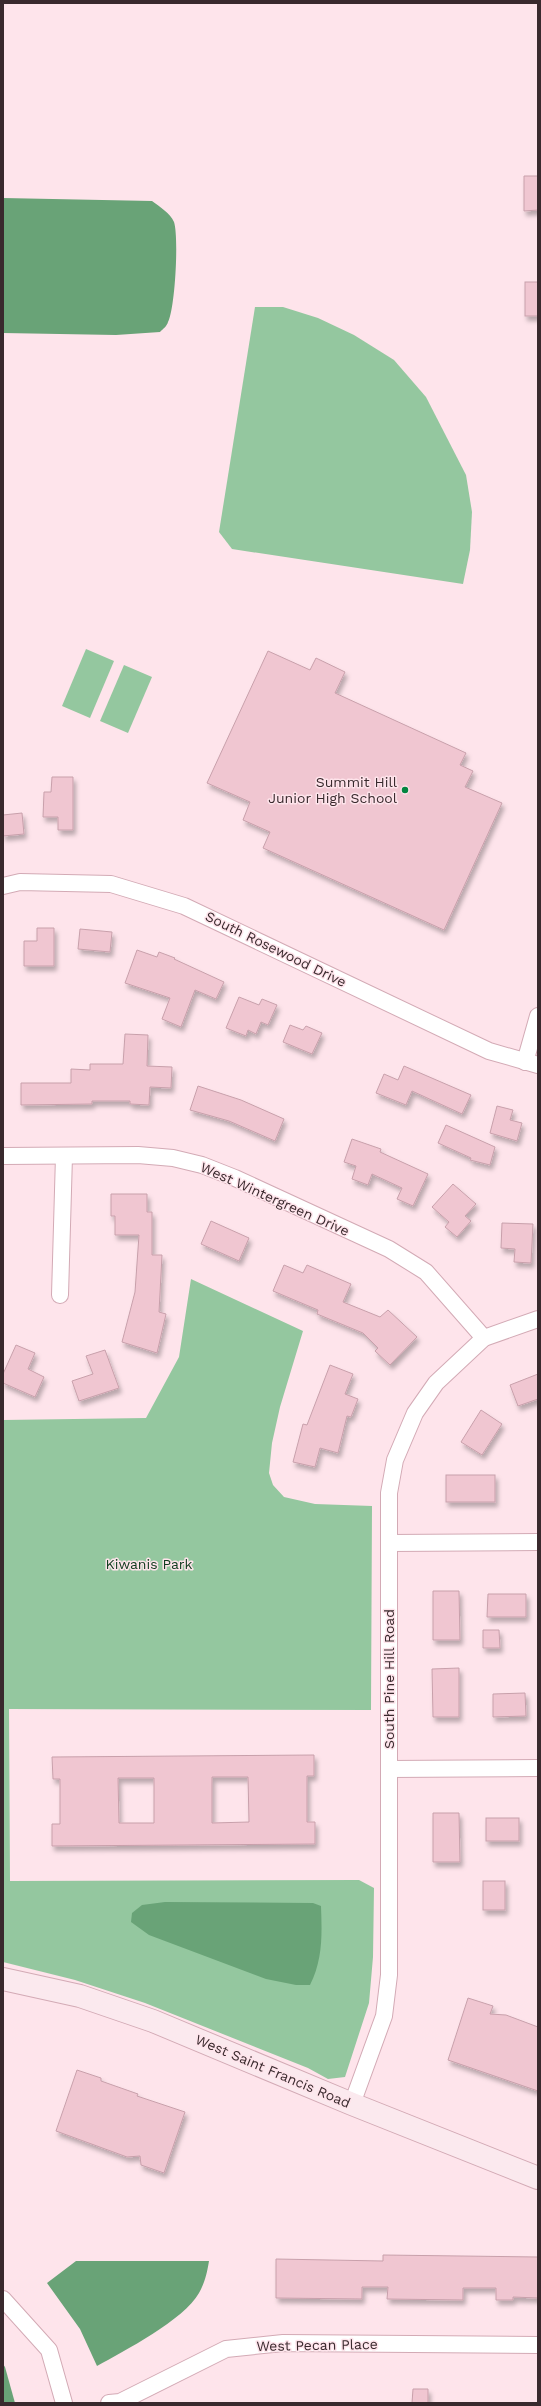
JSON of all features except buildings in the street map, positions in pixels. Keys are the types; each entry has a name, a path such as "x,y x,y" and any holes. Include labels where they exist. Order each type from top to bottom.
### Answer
{"street":[{"name":"South Rosewood Drive","path":"3,886 20,882 111,884 184,906 489,1051 532,1064"},
{"path":"532,1064 538,1016"},
{"name":"West Wintergreen Drive","path":"3,1156 138,1155 172,1158 202,1165 235,1178 389,1249 426,1272 484,1338"},
{"path":"60,1295 64,1156"},
{"name":"South Pine Hill Road","path":"352,2104 384,2016 388,1982 389,1493 395,1460 415,1414 436,1383 484,1338 538,1319"},
{"path":"389,1542 538,1542"},
{"path":"389,1770 538,1768"},
{"name":"West Saint Francis Road","path":"3,1979 80,1996 153,2021 352,2104 538,2178"},
{"path":"3,2299 49,2350 64,2403"},
{"name":"West Pecan Place","path":"108,2403 120,2402 226,2349 283,2343 538,2345"}],"green space":[{"path":"255,307 283,307 318,318 354,335 394,360 426,397 466,475 472,512 470,550 463,584 232,549 219,532"},
{"path":"86,649 114,661 90,718 62,706"},
{"path":"124,665 152,677 128,733 100,721"},
{"name":"Kiwanis Park","path":"191,1279 303,1331 280,1407 272,1443 269,1473 273,1485 284,1497 315,1504 372,1506 371,1710 9,1709 10,1881 359,1880 374,1888 373,1957 369,2003 345,2077 328,2079 308,2068 145,2003 75,1980 3,1962 3,1420 146,1418 179,1357"}],"shaded area":[{"path":"3,198 152,201 161,208 174,222 176,242 176,273 173,303 166,326 160,332 116,335 3,333"},
{"path":"165,1902 313,1903 321,1906 321,1946 317,1966 310,1985 296,1985 266,1979 149,1935 131,1922 132,1913 142,1905"},
{"path":"76,2261 209,2261 206,2277 199,2293 181,2314 152,2334 97,2366 80,2329 47,2283"},
{"path":"3,2364 5,2367 15,2403 3,2403"}],"place":[{"name":"Summit Hill Junior High School","path":"405,790"}]}
